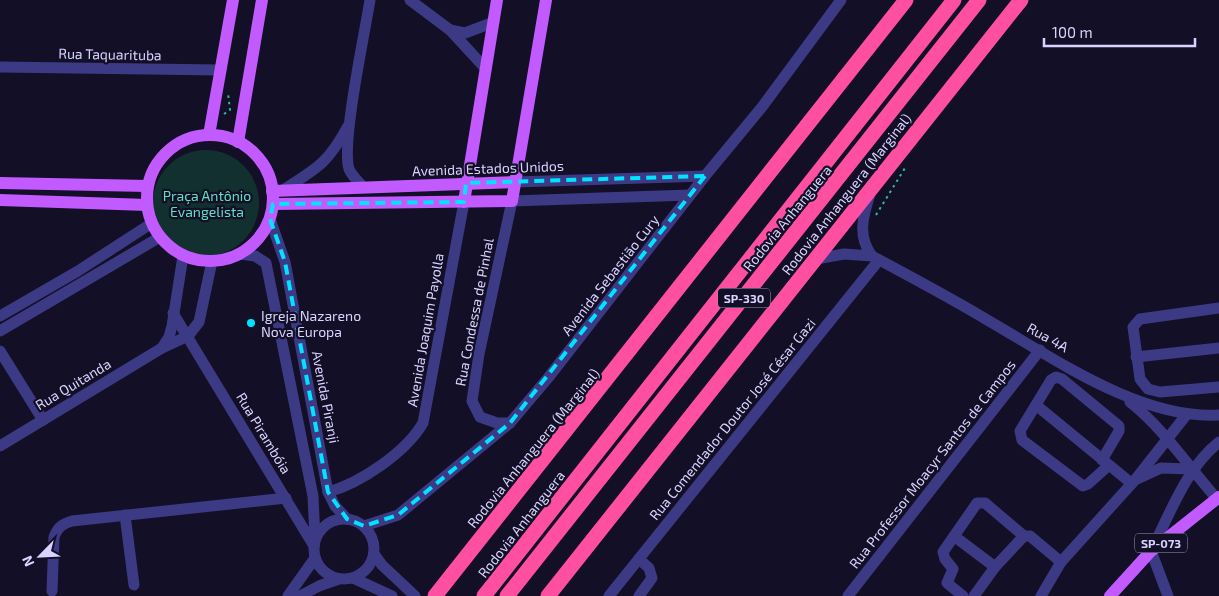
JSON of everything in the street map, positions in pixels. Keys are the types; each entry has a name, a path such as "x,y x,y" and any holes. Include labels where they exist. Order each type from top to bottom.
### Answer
{"highway":[{"name":"Rodovia Anhanguera (Marginal)","path":"462,562 616,370 906,0"},
{"name":"Rodovia Anhanguera","path":"484,596 954,0"},
{"name":"Rodovia Anhanguera","path":"507,596 979,0"},
{"name":"Rodovia Anhanguera (Marginal)","path":"548,596 1020,0"},
{"path":"435,596 462,562"},
{"path":"440,596 462,562"}],"main road":[{"path":"209,135 234,0"},
{"path":"238,142 262,0"},
{"name":"Avenida Joaquim Payolla","path":"464,202 498,0"},
{"name":"Rua Condessa de Pinhal","path":"512,201 546,0"},
{"path":"209,135 238,142 254,154 278,190 270,219 262,234 240,254 212,261 184,256 160,237 152,223 147,205 148,186 156,166 169,150 188,139 209,135"},
{"name":"Avenida Estados Unidos","path":"278,190 515,182"},
{"path":"0,183 148,186"},
{"path":"0,200 147,205"},
{"path":"273,204 512,201"},
{"name":"SP-073","path":"1110,596 1151,550 1218,498"}],"street":[{"path":"363,186 352,175 348,167 350,122 370,0"},
{"path":"410,0 450,30 486,69"},
{"name":"Avenida Sebastião Cury","path":"364,526 398,515 510,423 548,378 705,176 762,107 841,0"},
{"path":"450,30 465,33 494,22"},
{"name":"Rua Taquarituba","path":"0,67 220,70"},
{"path":"278,190 324,163 335,150 350,122"},
{"name":"Avenida Estados Unidos","path":"515,182 705,176"},
{"path":"872,188 862,227 866,247 875,258"},
{"path":"512,201 690,195"},
{"name":"Rua Condessa de Pinhal","path":"510,423 497,423 480,417 474,409 472,401 512,201"},
{"name":"Avenida Joaquim Payolla","path":"328,492 355,483 367,475 417,433 423,423 464,202"},
{"name":"Avenida Piranji","path":"270,219 285,262 328,492 335,506 347,518"},
{"path":"0,316 78,271 152,223"},
{"path":"0,331 160,237"},
{"path":"240,254 255,256 266,263 313,496 315,558 324,572 339,579"},
{"name":"Rua 4A","path":"816,259 844,254 875,258 1117,392 1147,405 1187,414 1219,415"},
{"path":"162,348 169,337 184,256"},
{"name":"Rua Comendador Doutor José César Gazi","path":"609,596 875,258"},
{"path":"188,336 199,322 212,261"},
{"path":"1219,308 1140,319 1133,327 1140,379 1148,389 1160,392 1219,387"},
{"name":"Rua Pirambóia","path":"173,313 315,542"},
{"name":"Rua Quitanda","path":"0,446 162,348 188,336"},
{"path":"1136,357 1219,348"},
{"name":"Rua Professor Moacyr Santos de Campos","path":"848,596 1040,350"},
{"path":"0,351 43,420"},
{"path":"1056,377 1062,379 1115,421 1119,431 1105,463 1088,484 1083,486 1022,440 1020,431 1036,406 1050,380 1056,377"},
{"path":"1117,392 1143,412 1168,439 1191,470 1218,498"},
{"path":"1036,406 1105,463 1133,481"},
{"path":"1041,596 1061,562 1133,481 1187,414"},
{"path":"1168,596 1151,550 1191,470 1219,442"},
{"path":"1133,481 1161,468 1191,470"},
{"path":"52,592 54,538 62,524 72,521 286,498"},
{"path":"963,596 947,583 953,569 943,555 978,503 985,503 1024,536 1030,536 1061,562"},
{"path":"125,515 134,585"},
{"path":"300,596 319,586 339,579 353,578 367,569 374,554 373,539 364,526 347,518 328,523 315,542"},
{"path":"954,536 995,567"},
{"path":"974,596 995,567 1024,536"},
{"path":"374,554 382,565 415,596"},
{"path":"288,596 315,558"},
{"path":"638,596 652,578 649,568 639,559"},
{"path":"353,578 392,596"}],"highlighted area":[{"path":"705,176 510,423 398,515 364,526 347,519 328,492 285,262 270,219 273,204 464,202 466,183"}],"green space":[{"name":"Praça Antônio Evangelista","path":"206,150 226,154 244,165 255,183 259,203 255,223 244,241 226,252 206,256 186,252 168,241 157,223 153,203 157,183 168,165 186,154"}],"place":[{"name":"Igreja Nazareno Nova Europa","path":"251,323"}]}
